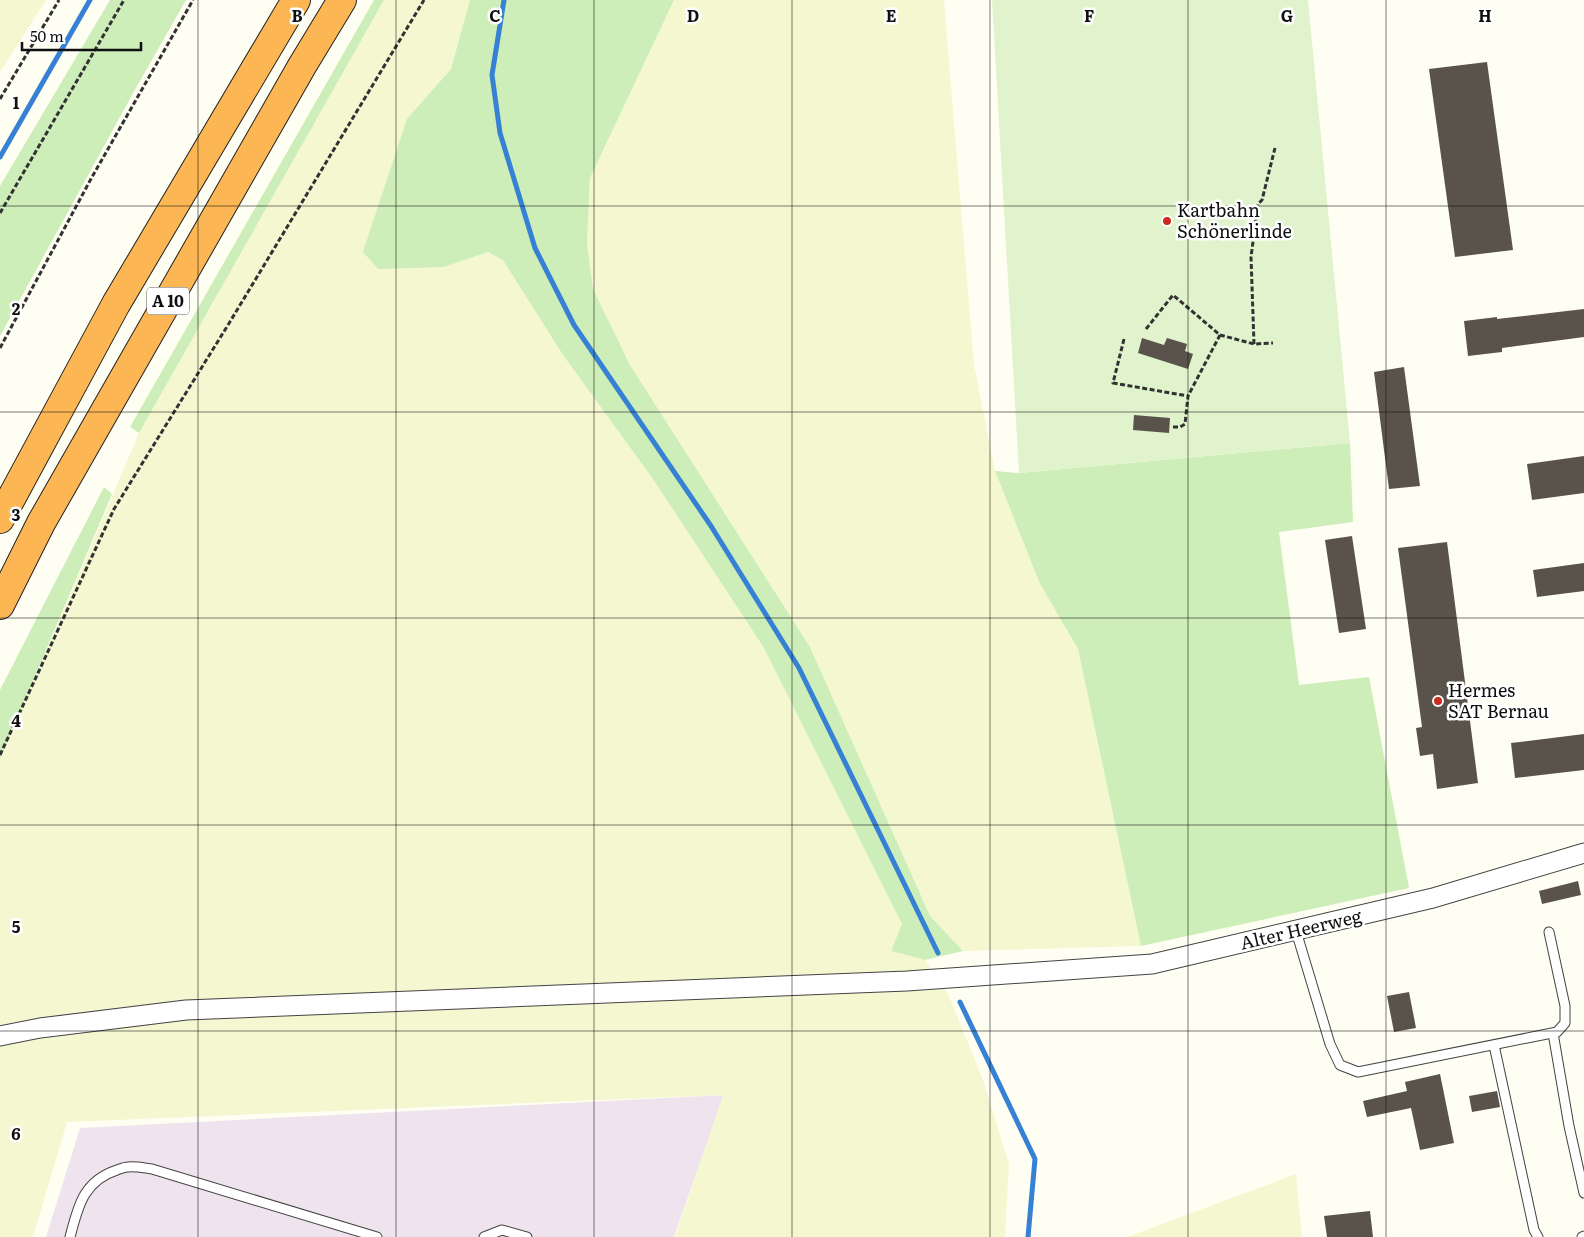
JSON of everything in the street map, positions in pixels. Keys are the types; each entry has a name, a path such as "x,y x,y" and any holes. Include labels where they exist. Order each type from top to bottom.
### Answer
{"highway":[{"name":"A 10","path":"0,519 116,304 296,0"},
{"name":"A 10","path":"0,605 40,523 297,74 342,0"}],"street":[{"name":"Alter Heerweg","path":"0,1036 40,1028 186,1010 907,981 1152,964 1433,898 1584,853"}],"lane":[{"path":"1296,931 1330,1044 1340,1065 1358,1072 1557,1032 1565,1023 1566,1006 1549,932"},
{"path":"1553,1033 1569,1126 1584,1193"},
{"path":"1494,1044 1534,1230 1538,1237"},
{"path":"70,1237 84,1193 95,1181 108,1173 128,1167 152,1169 377,1237"},
{"path":"484,1237 502,1230 527,1237"}],"path":[{"path":"0,99 59,0"},
{"path":"0,213 124,0"},
{"path":"0,348 92,178 194,0"},
{"path":"0,755 114,510 424,0"},
{"path":"1254,344 1251,257 1258,204 1262,200 1275,148"},
{"path":"1146,329 1173,295 1220,334 1254,344 1273,343"},
{"path":"1173,427 1180,427 1186,424 1188,396 1220,334"},
{"path":"1124,340 1113,383 1188,396"}],"shaded area":[{"path":"724,1095 674,1237 46,1237 80,1128"}],"green space":[{"path":"0,0 46,0 0,72"},
{"path":"110,0 186,0 0,336 0,186"},
{"path":"374,0 384,0 139,433 130,427"},
{"path":"384,0 470,0 451,69 407,119 444,267 488,252 503,260 563,355 653,479 764,648 902,924 891,951 925,960 949,996 983,1080 1009,1164 1005,1237 675,1237 723,1095 67,1122 33,1237 0,1237 0,760 139,433"},
{"path":"470,0 674,0 590,178 587,243 593,289 630,365 810,647 930,916 963,951 925,960 891,951 902,924 764,648 653,479 563,355 503,260 488,252 444,267 378,269 363,252 407,119 451,69"},
{"path":"674,0 944,0 974,364 995,471 1040,584 1078,649 1141,946 963,951 930,916 810,647 630,365 593,289 587,243 590,178"},
{"name":"Kartbahn Schönerlinde","path":"992,0 1308,0 1350,443 1019,473"},
{"path":"1350,443 1353,522 1279,532 1299,685 1369,677 1409,888 1141,946 1078,649 1040,584 995,471 1019,473"},
{"path":"104,487 112,494 0,759 0,690"},
{"path":"1296,1174 1302,1237 1127,1237"}],"building":[{"path":"1487,62 1513,250 1455,257 1429,69"},
{"path":"1584,309 1584,337 1502,348 1502,352 1468,356 1464,321"},
{"path":"1142,338 1164,345 1167,338 1187,344 1185,351 1193,354 1188,369 1138,353"},
{"path":"1404,367 1420,486 1389,489 1374,372"},
{"path":"1134,415 1170,418 1169,433 1133,430"},
{"path":"1584,456 1584,493 1532,500 1527,464"},
{"path":"1352,536 1366,629 1339,633 1325,540"},
{"path":"1447,542 1478,783 1437,789 1433,754 1420,756 1416,728 1422,727 1398,548"},
{"path":"1584,563 1584,591 1537,597 1533,570"},
{"path":"1584,734 1584,770 1515,778 1511,743"},
{"path":"1578,881 1581,895 1542,904 1539,891"},
{"path":"1409,992 1416,1028 1394,1032 1387,996"},
{"path":"1440,1074 1454,1143 1420,1150 1411,1108 1367,1117 1363,1101 1407,1091 1405,1082"},
{"path":"1497,1091 1500,1107 1472,1112 1469,1096"},
{"path":"1370,1211 1373,1237 1327,1237 1324,1216"}],"waterway":[{"path":"0,157 90,0"},
{"path":"504,0 492,75 500,133 535,248 574,325 711,526 799,668 938,953"},
{"path":"960,1002 1035,1159 1028,1237"}],"place":[{"name":"Kartbahn Schönerlinde","path":"1167,221"},
{"name":"Hermes SAT Bernau","path":"1438,701"}]}
